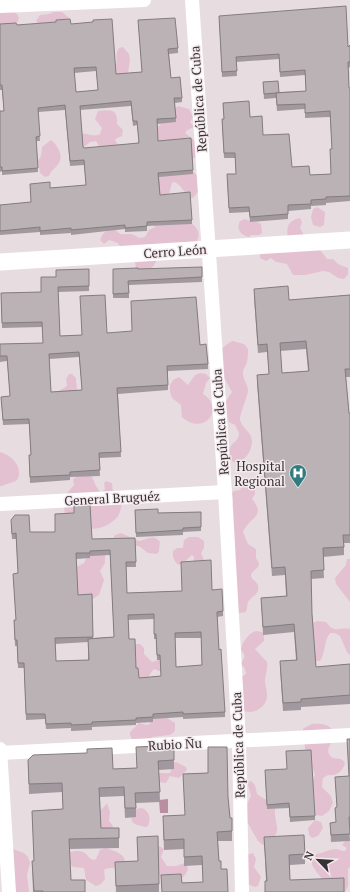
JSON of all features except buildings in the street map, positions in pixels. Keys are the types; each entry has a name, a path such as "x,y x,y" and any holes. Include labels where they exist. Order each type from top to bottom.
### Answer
{"street":[{"path":"0,6 144,0"},
{"name":"República de Cuba","path":"192,0 225,492 239,741 242,892"},
{"name":"Cerro León","path":"0,262 350,240"},
{"name":"General Bruguéz","path":"0,504 225,492"},
{"name":"Rubio Ñu","path":"0,753 350,735"},
{"path":"0,750 9,892"}],"shaded area":[{"path":"0,9 11,10 18,15 19,18 16,26 0,30"},
{"path":"62,12 69,18 68,21 49,22 43,25 36,21 40,15"},
{"path":"123,47 129,54 130,60 128,73 112,74 116,66 116,55 119,48"},
{"path":"178,106 189,109 193,117 190,122 194,127 187,130 185,133 199,144 198,158 192,158 190,168 198,177 201,188 193,198 190,198 179,185 174,182 172,183 168,198 157,199 135,146 138,141 157,128"},
{"path":"110,110 115,113 117,124 123,130 122,136 115,140 118,145 102,151 96,141 90,142 83,148 78,133 95,135 100,134 102,128 95,119 98,111"},
{"path":"51,140 59,150 61,157 58,165 49,176 45,177 40,173 38,161 41,156 42,147"},
{"path":"317,207 325,212 324,225 320,227 313,225 311,217 313,209"},
{"path":"300,218 302,222 300,228 303,233 302,238 288,238 287,231 290,222"},
{"path":"245,219 261,224 262,233 259,235 251,235 249,237 241,233 238,227 240,221"},
{"path":"190,222 195,226 199,233 196,242 157,260 152,268 144,273 136,270 135,261 121,248 118,243 109,240 104,244 100,240 102,235 108,229 116,230 122,234 132,234 139,238 145,237 149,230 155,227 155,224"},
{"path":"318,247 327,259 333,259 338,264 348,268 348,274 344,279 338,278 329,272 323,271 305,275 293,275 287,264 276,262 271,258 266,261 260,258 260,253 295,252"},
{"path":"233,341 244,344 248,349 247,363 243,373 248,391 240,420 252,438 251,448 248,454 243,460 237,463 231,461 228,457 229,449 238,438 239,433 235,425 229,422 227,416 226,401 232,392 222,374 221,349"},
{"path":"200,373 206,374 210,378 206,383 203,394 210,400 213,406 212,413 209,418 198,424 190,422 182,417 181,405 172,398 170,385 173,380 179,377 188,385 195,375"},
{"path":"69,374 72,374 76,378 77,392 59,393 60,390 66,387 66,379"},
{"path":"0,452 7,455 15,462 19,472 16,481 2,486 0,486"},
{"path":"78,476 92,477 101,493 105,489 104,483 106,481 112,483 113,492 122,504 119,515 112,522 100,528 91,529 65,516 63,498 74,485 73,479"},
{"path":"244,483 247,483 255,488 255,494 252,499 258,510 255,517 243,532 248,544 256,549 256,558 259,565 251,574 258,585 258,591 249,600 246,612 240,613 236,612 229,510 233,502 232,493 240,490"},
{"path":"121,533 139,541 153,537 158,539 160,542 159,551 157,554 148,553 139,546 133,546 112,540 115,535"},
{"path":"189,537 198,537 204,541 204,548 201,553 205,562 193,563 194,557 192,555 179,565 174,559 173,551 177,548 183,548 184,540"},
{"path":"105,553 105,563 100,571 104,580 99,595 91,600 76,597 76,567 84,563 88,555"},
{"path":"347,559 350,559 350,602 336,584 335,578 346,565"},
{"path":"318,621 326,622 329,626 335,629 350,629 350,655 347,652 340,636 335,633 330,633 326,640 323,655 320,661 308,661 312,623"},
{"path":"256,631 262,632 264,635 264,641 255,649 267,662 265,681 267,699 259,709 246,712 242,710 240,677 246,673 241,663 244,654 241,650 246,639 250,634"},
{"path":"135,644 140,644 144,648 144,654 152,662 158,660 161,661 162,672 154,669 147,679 139,681 128,665 133,646"},
{"path":"149,718 167,718 175,723 175,731 170,735 152,737 150,740 133,741 130,732 139,723 147,725 150,724"},
{"path":"312,724 323,724 332,729 333,738 328,751 332,757 341,759 345,763 343,769 339,773 328,775 323,778 322,787 331,796 333,803 329,811 322,816 314,813 310,786 315,775 313,769 308,765 303,735 303,729"},
{"path":"176,762 186,767 187,770 179,778 170,776 166,783 158,782 158,773 170,773 172,768 170,764"},
{"path":"251,781 255,785 257,794 270,802 275,809 277,832 272,840 266,845 263,845 258,841 246,820 247,804 251,796 248,782"},
{"path":"168,799 168,813 160,813 159,800"},
{"path":"107,803 110,812 109,821 113,826 109,834 91,822"},
{"path":"142,808 147,811 150,818 148,826 146,827 132,822 131,813 135,809"},
{"path":"315,820 321,822 323,828 318,836 312,838 309,835 308,828"},
{"path":"350,837 350,867 348,869 348,886 345,892 334,888 316,872 311,859 311,854 317,854 335,849 345,851 347,848 342,845"},
{"path":"155,845 164,849 161,857 167,866 176,866 185,863 187,865 188,869 185,876 181,879 162,878 158,874"},
{"path":"106,848 121,854 125,860 120,866 104,870 105,879 101,884 96,886 86,880 84,868 73,867 65,858 65,853 81,851 94,860 96,859 100,850"},
{"path":"13,849 24,853 28,857 30,863 27,875 29,892 15,892"},
{"path":"253,853 256,859 254,867 261,877 258,886 255,887 247,884 245,859 249,854"}],"place":[{"name":"Hospital Regional","path":"298,488"}]}
